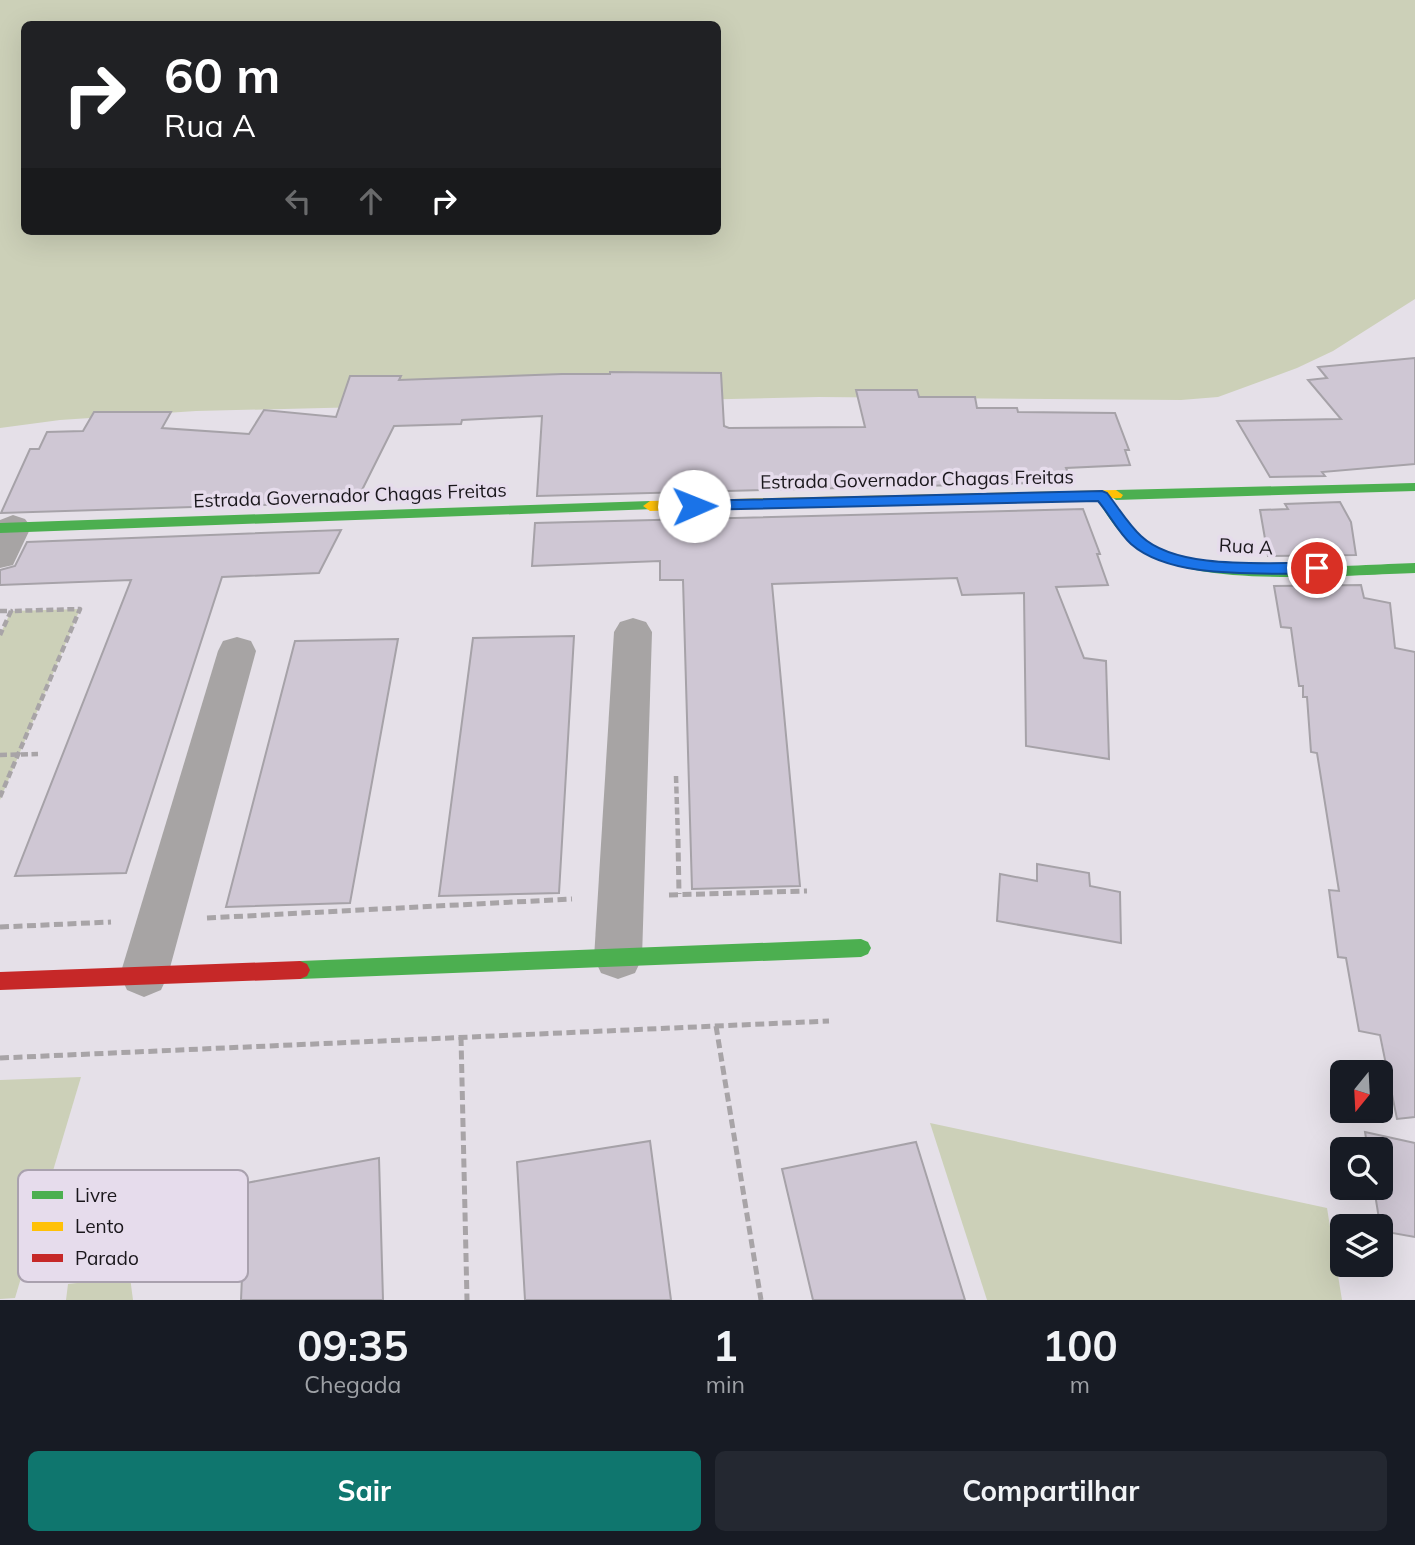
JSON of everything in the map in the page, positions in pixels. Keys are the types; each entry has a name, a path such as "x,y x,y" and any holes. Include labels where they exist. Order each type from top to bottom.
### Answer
{"main road":[{"name":"Estrada Governador Chagas Freitas","path":"4,537 571,509 1415,487"},
{"name":"Rua A","path":"1102,496 1136,540 1147,549 1180,561 1198,565 1267,569 1415,568"},
{"path":"0,981 861,948"}],"street":[{"path":"618,958 633,632"},
{"path":"145,975 237,650"}],"path":[{"path":"0,611 80,609 0,797"},
{"path":"0,635 11,611"},
{"path":"0,755 38,754"},
{"path":"675,764 679,894"},
{"path":"0,926 621,896 807,891"},
{"path":"0,1058 829,1021"},
{"path":"716,1026 761,1300"},
{"path":"461,1037 467,1300"}],"green space":[{"path":"0,0 1415,0 1415,299 1333,351 1297,368 1218,397 1181,400 819,397 196,411 60,420 0,428"},
{"path":"80,609 0,800 0,635 11,611"},
{"path":"81,1077 53,1170 18,1170 20,1282 15,1298 0,1299 0,1080"},
{"path":"930,1123 1327,1208 1330,1226 1330,1277 1338,1277 1342,1300 987,1300"},
{"path":"131,1282 133,1300 66,1300 68,1284"}],"building":[{"path":"1415,358 1415,464 1322,472 1325,476 1270,477 1237,421 1341,419 1308,380 1327,378 1318,367"},
{"path":"610,372 721,373 724,426 729,428 865,427 856,390 917,390 919,397 975,397 977,408 1017,408 1018,412 1115,413 1129,450 1125,450 1130,465 1066,468 1072,482 537,496 542,416 462,420 461,424 394,426 356,502 1,513 30,449 39,449 47,432 83,431 94,412 171,412 162,428 249,434 264,410 336,417 350,376 401,376 399,380"},
{"path":"1340,502 1351,522 1356,555 1268,556 1260,510 1288,509 1285,504"},
{"path":"1083,509 1108,585 1056,587 1084,658 1106,661 1109,759 1026,746 1024,593 962,595 957,578 772,584 800,886 692,889 683,580 660,580 660,561 532,566 535,523"},
{"path":"341,530 319,573 222,577 126,873 15,876 131,580 0,585 0,570 15,566 27,542"},
{"path":"1361,585 1364,598 1390,603 1395,648 1415,652 1415,1117 1397,1119 1393,1099 1393,1060 1385,1060 1380,1035 1359,1031 1346,958 1338,957 1329,890 1339,891 1317,753 1311,752 1307,697 1303,697 1303,686 1299,686 1291,628 1281,627 1274,586"},
{"path":"574,636 559,893 439,896 473,638"},
{"path":"398,639 350,903 226,907 295,641"},
{"path":"1037,864 1089,873 1090,886 1120,892 1121,943 997,921 1000,874 1037,881"},
{"path":"1365,1132 1388,1137 1366,1137"},
{"path":"1393,1138 1415,1143 1415,1237 1393,1233 1393,1214 1378,1214 1376,1200 1393,1200"},
{"path":"650,1141 671,1300 525,1300 517,1162"},
{"path":"916,1142 965,1300 813,1300 782,1169"},
{"path":"379,1158 383,1300 241,1300 242,1282 248,1282 248,1183"}],"traffic: fast":[{"path":"1116,495 1415,487"},
{"path":"1102,496 1134,539 1148,549 1174,559 1240,570 1415,568"},
{"path":"0,528 650,506"},
{"path":"300,970 861,948"}],"traffic: slow":[{"path":"650,506 1116,495"}],"traffic: jam":[{"path":"0,981 300,970"}],"route":[{"path":"694,506 1102,496 1136,540 1161,555 1198,565 1267,569 1317,568"}]}
